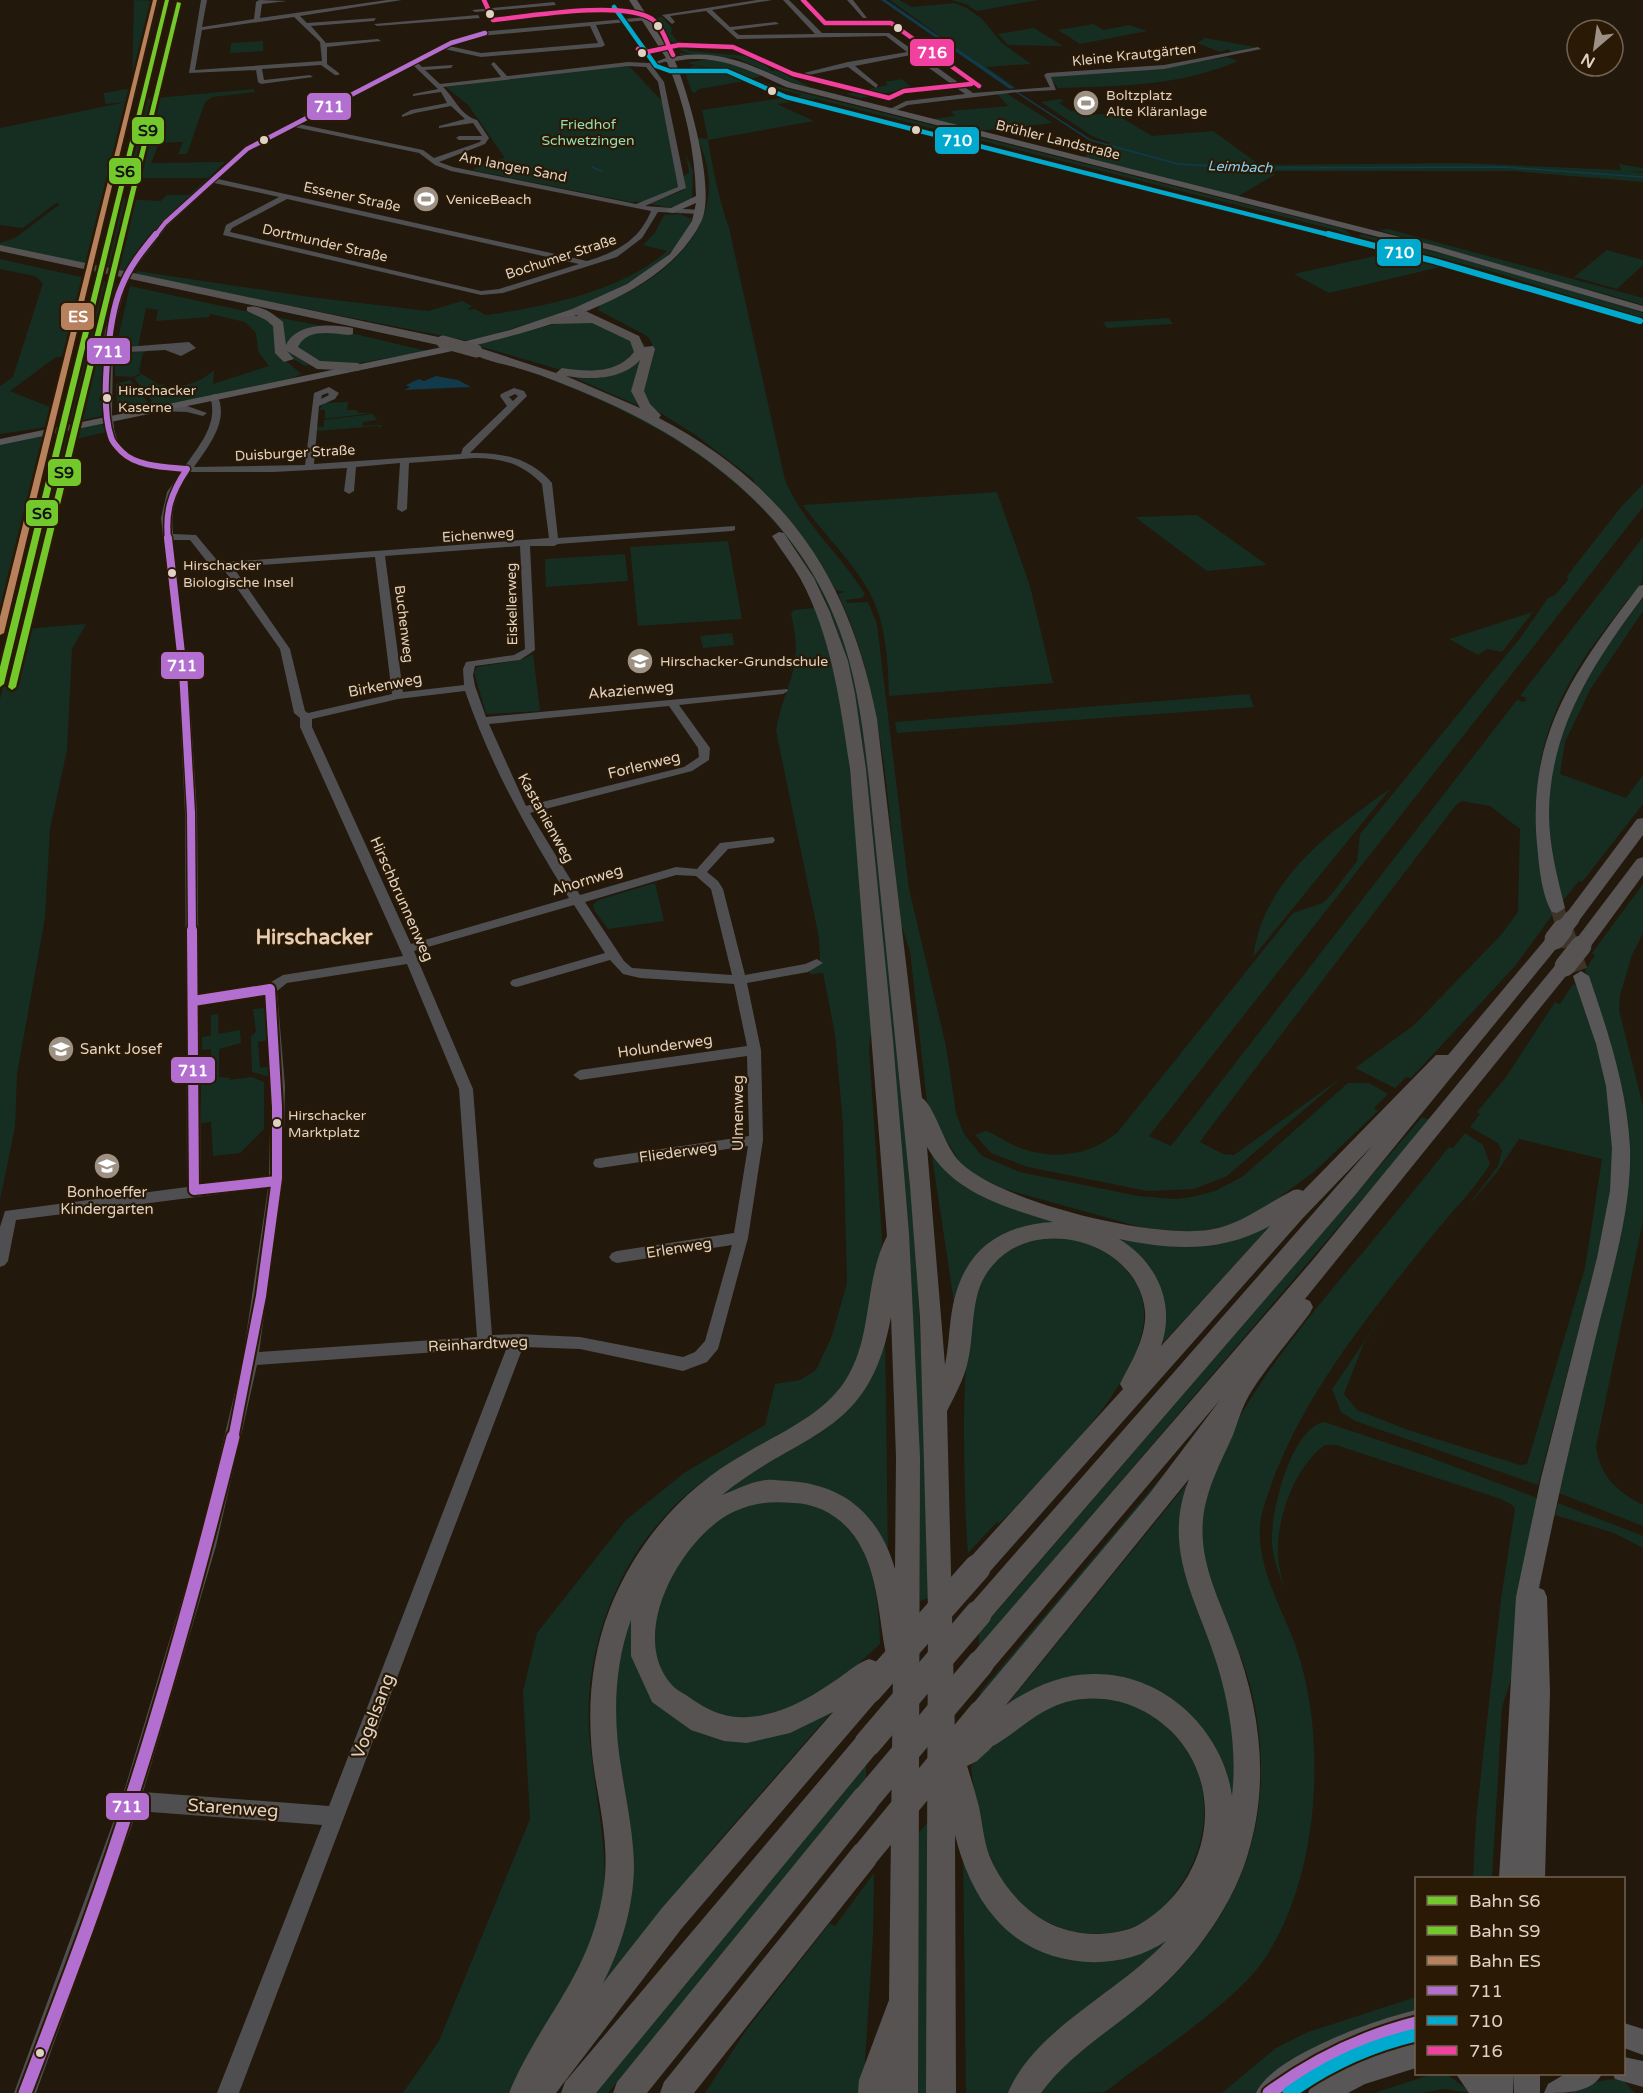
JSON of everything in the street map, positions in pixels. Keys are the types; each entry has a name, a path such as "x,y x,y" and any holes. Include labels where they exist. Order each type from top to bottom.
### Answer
{"highway":[{"path":"0,248 443,342 532,368 612,399 659,423 723,465 776,513 802,544 822,575 846,626 866,697 876,764 931,1313 941,1724 941,2093"},
{"path":"0,255 428,345 534,376 585,396 642,424 689,453 723,479 760,514 790,551 816,596 840,661 854,732 898,1234 908,1457 903,2093"},
{"path":"246,307 276,321 281,331 281,353 317,372 358,367"},
{"path":"532,368 594,374 622,368 638,357 640,348 635,339 592,319 581,309"},
{"path":"581,309 630,329 648,344 650,350 639,375 637,394 659,423"},
{"path":"552,320 592,319"},
{"path":"317,372 294,351 291,345 296,338 319,330 362,330"},
{"path":"576,2093 868,1743 1412,1102 1489,1022 1555,939 1564,913 1643,823"},
{"path":"628,2093 866,1799 1319,1268 1443,1119 1573,971 1581,946 1643,863"},
{"path":"910,1097 923,1110 927,1125 944,1157 955,1170 978,1186 1021,1203 1142,1236 1192,1240 1227,1234 1267,1218 1320,1186"},
{"path":"537,2093 672,1918 869,1680 914,1639 1320,1186 1412,1102"},
{"path":"935,1411 957,1362 964,1300 974,1272 987,1255 1006,1240 1026,1233 1047,1230 1080,1233 1105,1241 1134,1263 1148,1282 1156,1309 1155,1328 1150,1347 1120,1408"},
{"path":"524,2093 593,1976 609,1933 617,1900 619,1854 603,1721 604,1676 612,1635 623,1606 637,1575 655,1547 693,1505 735,1472 805,1432 837,1407 859,1380 873,1348 886,1266 898,1234"},
{"path":"684,2085 939,1765 969,1749 981,1726 1159,1501 1309,1299 1319,1268"},
{"path":"1023,2093 1055,2053 1147,1981 1169,1960 1202,1918 1229,1868 1235,1848 1248,1774 1245,1722 1230,1662 1201,1587 1190,1538 1191,1510 1197,1487 1206,1461 1227,1425 1234,1402"},
{"path":"869,1680 787,1722 748,1731 708,1725 673,1705 658,1689 647,1669 641,1646 642,1618 649,1595 683,1538 702,1518 721,1504 742,1494 764,1489 800,1490 817,1495 834,1503 854,1518 874,1546 884,1578 891,1626 907,1687"},
{"path":"941,1724 965,1805 970,1835 980,1868 1000,1902 1032,1930 1057,1942 1082,1948 1106,1948 1151,1935 1170,1922 1189,1901 1212,1857 1221,1810 1208,1761 1196,1739 1166,1710 1145,1697 1122,1689 1076,1686 1035,1701 1007,1718 981,1726"},
{"path":"873,2093 874,2080 904,1997"}],"main road":[{"path":"624,0 662,61 698,168"},
{"path":"358,367 472,344 581,309 629,286 670,256 687,237 697,222 699,212 701,185 695,143 672,59 633,0"},
{"path":"651,41 659,45 665,58 672,59"},
{"path":"676,69 683,63 705,57"},
{"name":"Brühler Landstraße","path":"662,61 705,57 740,62 789,86 1370,232 1526,273 1643,309"},
{"path":"670,211 700,198"},
{"path":"0,442 214,398 317,372"},
{"path":"1564,913 1547,868 1541,822 1542,785 1547,752 1572,689 1643,590"},
{"path":"1512,1877 1523,1632 1527,1597 1551,1478 1606,1258 1619,1191 1621,1148 1614,1086 1604,1044 1573,971"},
{"path":"1533,1877 1539,1692 1535,1561"},
{"path":"1269,2093 1318,2061 1360,2039 1415,2023"},
{"path":"1625,2037 1643,2042"},
{"path":"1321,2093 1360,2073 1415,2055"},
{"path":"1625,2070 1643,2074"},
{"path":"1470,2075 1487,2093"},
{"path":"1500,2093 1501,2075"},
{"path":"1527,2075 1527,2093"},
{"path":"1557,2093 1585,2075"}],"street":[{"path":"204,0 191,72 323,64 337,74"},
{"path":"338,0 345,7"},
{"path":"199,29 399,0"},
{"path":"471,0 485,33"},
{"path":"672,22 664,12 689,12 724,0"},
{"path":"786,0 820,35"},
{"path":"850,0 865,16"},
{"path":"257,20 259,2 284,1"},
{"path":"707,5 735,5 750,1 767,3"},
{"path":"306,25 476,14 554,4"},
{"path":"707,5 727,29 737,37 887,34 972,96"},
{"path":"735,5 743,13"},
{"path":"683,6 689,12"},
{"path":"295,15 324,45 323,64"},
{"path":"617,20 626,17"},
{"path":"771,18 786,36"},
{"path":"166,347 107,351 113,313 121,288 130,269 151,239 247,149 352,96 412,62 467,37 485,33 647,19"},
{"path":"594,23 637,20"},
{"path":"444,46 481,54 602,45 594,23"},
{"path":"727,29 776,24"},
{"path":"559,26 572,47"},
{"path":"324,45 378,41"},
{"name":"Kleine Krautgärten","path":"972,96 1019,90 1054,89 1047,75 1164,67 1258,49"},
{"path":"799,75 911,53"},
{"path":"415,95 441,88 505,78 628,64 648,65 662,61"},
{"path":"412,62 441,88 453,104 470,120 475,121 486,138"},
{"path":"494,64 505,78"},
{"path":"848,64 876,86"},
{"path":"638,206 682,188 661,82 648,65"},
{"path":"419,69 451,66"},
{"path":"259,68 261,82 310,77"},
{"path":"890,111 906,103 972,96"},
{"path":"404,116 413,111 453,104"},
{"path":"441,127 470,120"},
{"name":"Am langen Sand","path":"292,125 421,151 434,161 451,169 655,210 699,212"},
{"path":"459,138 486,138"},
{"path":"434,161 470,149 483,143 486,138"},
{"name":"Essener Straße","path":"212,180 591,264"},
{"name":"Dortmunder Straße","path":"287,196 229,227 226,233 489,293"},
{"name":"Bochumer Straße","path":"489,293 591,264 621,252 645,232 655,210"},
{"name":"Duisburger Straße","path":"107,351 110,427 116,446 133,459 157,466 187,469 309,467 465,456 514,460 543,479 550,489 554,543"},
{"path":"194,1190 192,813 183,671 166,518 169,500 187,469 212,434 216,422 217,405 214,398"},
{"path":"199,401 207,440"},
{"path":"309,467 315,405"},
{"path":"465,456 466,450 512,406"},
{"path":"158,409 203,413"},
{"path":"402,509 405,459"},
{"path":"348,491 351,464"},
{"name":"Eichenweg","path":"226,565 554,543 732,528"},
{"name":"Hirschbrunnenweg","path":"168,537 193,537 212,561 226,565 285,649 300,713 306,717 306,727 409,954 466,1089 485,1342"},
{"name":"Eiskellerweg","path":"470,687 468,669 470,664 484,660 516,658 530,650 525,545"},
{"name":"Buchenweg","path":"380,555 398,696"},
{"name":"Birkenweg","path":"306,717 398,696 470,687"},
{"name":"Kastanienweg","path":"470,687 504,775 522,811 575,901 613,955 628,971 640,974 740,980 808,968 817,963"},
{"name":"Akazienweg","path":"482,721 783,691"},
{"name":"Forlenweg","path":"522,811 700,764 705,758 704,748 672,702"},
{"path":"700,873 724,846 769,840"},
{"name":"Ahornweg","path":"193,1001 270,989 283,979 409,954 676,871 700,873"},
{"name":"Ulmenweg","path":"700,873 712,879 717,889 740,980 754,1050 756,1140 741,1238 712,1344 701,1357"},
{"path":"517,983 613,955"},
{"path":"25,2093 131,1801 207,1546 251,1359 276,1181 278,1086 270,989"},
{"name":"Holunderweg","path":"580,1075 754,1050"},
{"name":"Fliederweg","path":"600,1163 756,1140"},
{"path":"0,1261 10,1215 276,1181"},
{"name":"Erlenweg","path":"617,1257 741,1238"},
{"name":"Reinhardtweg","path":"251,1359 518,1340 580,1343 673,1363 693,1362 701,1357"},
{"name":"Vogelsang","path":"228,2093 518,1340"},
{"name":"Starenweg","path":"131,1801 335,1816"}],"green space":[{"path":"134,0 160,1 93,266 105,268 122,191 125,199 161,201 167,195 189,195 208,178 126,178 145,99 254,89 255,92 212,97 205,102 187,154 178,154 183,142 159,143 151,163 225,162 152,234 122,273 0,246 0,243 15,238 60,204 56,203 23,228 0,225 0,128 126,102 105,104 104,93 132,88"},
{"path":"890,0 899,0 912,7 954,3 967,8 982,19 1002,43 1031,64 986,67 1018,88 983,67"},
{"path":"951,0 1038,0 977,11 968,6 970,5"},
{"path":"662,17 672,28 671,33 682,47 690,51 758,57 772,71 777,70 810,87 860,100 793,83 736,58 680,55 680,53 692,54 674,45 654,19"},
{"path":"1094,24 1103,30 1129,25 1147,31 1080,44 1058,30"},
{"path":"1034,28 1063,46 1008,45 998,34"},
{"path":"1205,38 1255,47 1233,53 1228,49 1220,52 1197,43"},
{"path":"263,41 263,51 230,53 231,43"},
{"path":"1227,57 1238,61 1194,75 1150,83 1058,88 1050,77 1182,65"},
{"path":"708,59 734,62 762,76 753,78 687,63"},
{"name":"Friedhof Schwetzingen","path":"628,65 662,101 678,187 662,196 631,202 472,170 487,162 505,158 468,105 446,87"},
{"path":"693,65 751,80 699,89 695,93 692,92 685,72"},
{"path":"902,79 912,88 861,98 846,94 888,85 885,82"},
{"path":"756,81 1344,229 1355,238 1458,263 1329,293 1294,274 1402,250 1353,238 1336,230 816,99 777,104 814,121 708,140 785,480 802,510 865,594 862,598 846,600 847,603 868,602 877,624 909,889 946,1046 956,1113 964,1134 982,1156 1020,1172 1138,1196 1175,1199 1215,1191 1242,1177 1348,1083 1369,1083 1388,1094 1374,1108 1378,1111 1315,1171 1259,1212 1229,1225 1192,1232 1144,1228 1001,1188 974,1175 959,1161 928,1110 910,951 900,921 888,796 876,713 854,632 838,594 845,592 836,590 807,544 757,488 753,479 697,436 651,407 642,393 652,363 651,342 647,336 598,310 600,305 650,279 672,261 690,241 702,219 709,194 707,167 697,138 708,139 702,110 802,95 751,82"},
{"path":"356,92 306,116 302,115 320,99"},
{"path":"1006,93 1053,123 978,131 934,119 955,116 951,111 1008,106 997,94"},
{"path":"1060,99 1064,101 1059,103 1071,111 1078,110 1090,115 1114,113 1152,136 1213,131 1260,165 1461,163 1621,170 1619,164 1643,168 1643,172 1629,171 1643,173 1643,182 1513,171 1281,171 1267,172 1276,174 1237,197 1081,158 1110,143 1092,136 1041,102"},
{"path":"686,154 693,171 692,199 673,208 650,204 684,190 682,178 689,172"},
{"path":"680,214 692,219 679,243 657,264 628,283 560,313 469,341 135,275 137,271 310,297 428,311 462,301 472,306 467,310 475,309 486,315 556,302 606,287 629,276 649,265 667,251 643,245 655,233 664,215"},
{"path":"1388,229 1643,298 1643,305 1586,288 1643,307 1378,230"},
{"path":"1361,234 1505,269 1643,311 1517,274 1643,313 1643,319 1497,273 1358,236"},
{"path":"1607,250 1643,260 1643,265 1617,289 1574,277"},
{"path":"0,259 90,279 70,356 56,357 10,391 57,410 53,426 0,434 0,386 13,377 43,283 35,276 0,269"},
{"path":"101,281 117,284 104,333 102,396 99,397 99,401 103,400 104,411 101,412 102,416 68,423 73,394"},
{"path":"130,286 258,314 275,324 284,359 301,374 293,378 140,411 152,401 134,378 142,374 159,385 164,384 163,388 191,384 214,370 213,384 269,366 258,351 256,333 245,322 210,314 209,317 156,321 158,310 146,308 138,347 116,348"},
{"path":"586,312 631,332 645,345 644,357 633,389 639,406 568,375 615,372 644,350"},
{"path":"276,317 332,328 306,332 292,353 310,365 305,366 287,355 283,326"},
{"path":"1169,318 1173,324 1107,328 1103,322"},
{"path":"562,322 597,323 635,343 635,356 609,370 568,372 476,345"},
{"path":"342,331 427,351 342,366 320,363 297,351 297,341 309,334"},
{"path":"149,350 143,353 139,371 141,373 133,377 115,376 115,355"},
{"path":"536,374 594,396 658,428 689,447 717,468 744,490 770,515 793,542 813,572 832,609 847,649 858,692 872,781 915,1244 922,1368 928,1598 920,1601 914,1366 899,1132 865,761 846,658 822,593 805,563 780,529 752,498 720,471 650,425 575,389"},
{"path":"130,380 148,402 143,406 126,411 123,406 117,407 116,384"},
{"path":"348,402 347,410 373,413 325,419 325,410 319,410 324,403"},
{"path":"373,414 377,420 363,422 363,426 381,425 380,429 378,426 317,431 317,427 324,427 324,420"},
{"path":"102,423 106,432 68,441 24,629 86,624 72,649 67,750 50,829 45,918 17,1074 15,1127 0,1200 0,699 67,430"},
{"path":"51,433 27,510 0,625 0,444"},
{"path":"1643,484 1643,507 1149,1136 1171,1146 1517,700 1524,702 1527,698 1520,696 1643,537 1641,585 1587,654 1553,718 1543,749 1538,780 1539,844 1553,914 1515,966 1411,1078 1406,1077 1395,1088 1355,1068 1414,1025 1501,935 1518,912 1520,829 1490,806 1462,801 1456,805 1204,1136 1200,1142 1223,1154 1234,1155 1341,1078 1227,1176 1194,1189 1147,1191 1028,1167 991,1153 975,1135 986,1131 1011,1144 1053,1155 1093,1148 1117,1133 1293,913 1323,903 1331,895 1357,861 1360,834 1521,637 1548,598 1554,596 1568,580 1567,576 1621,507"},
{"path":"997,492 1030,586 1053,683 889,696 885,641 877,609 853,567 803,505"},
{"path":"1197,515 1267,565 1207,571 1135,517"},
{"path":"728,541 742,619 638,626 630,547"},
{"path":"625,554 628,581 546,587 545,559"},
{"path":"1643,598 1643,611 1591,688 1565,742 1560,774 1626,798 1643,775 1643,804 1582,882 1579,881 1562,902 1549,826 1548,779 1551,756 1559,732 1583,683"},
{"path":"816,608 824,631 846,726 872,1021 869,1049 882,1239 878,1279 869,1323 854,1365 832,1398 792,1429 718,1471 676,1504 640,1547 622,1578 598,1641 590,1685 589,1730 602,1829 604,1867 601,1917 589,1949 516,2080 508,2093 403,2093 439,2041 530,1819 523,1691 537,1633 626,1520 684,1473 765,1425 775,1384 800,1380 816,1370 832,1336 847,1283 843,1124 835,1034 823,973 810,974 809,969 820,960 819,938 776,731 795,663 795,633 791,614 794,610"},
{"path":"1533,612 1502,652 1487,649 1478,655 1449,639"},
{"path":"732,633 734,645 703,648 700,636"},
{"path":"533,654 540,711 486,714 474,672 477,667 521,660"},
{"path":"1249,694 1254,707 897,733 895,722"},
{"path":"1391,788 1253,957 1260,929 1271,903 1286,880 1324,840"},
{"path":"655,883 664,921 608,929 594,910 593,905 598,900"},
{"path":"1643,884 1643,933 1632,955 1620,995 1619,1010 1643,1106 1643,1221 1596,1446 1601,1466 1611,1482 1643,1505 1643,1526 1556,1492 1614,1261 1624,1100 1618,1071 1585,970 1595,955 1592,953"},
{"path":"1573,984 1578,986 1606,1077 1613,1148 1611,1197 1598,1256 1538,1485 1355,1421 1341,1412 1332,1389 1390,1304 1363,1345 1344,1394 1357,1410 1408,1430 1520,1465 1527,1464 1585,1268 1602,1159 1519,1139 1497,1172 1465,1210 1498,1166 1502,1151 1498,1143 1470,1127 1480,1114 1477,1112 1506,1077 1555,1002 1560,1004"},
{"path":"265,1008 269,1040 258,1042 260,1068 270,1066 271,1077 252,1072 251,1036 256,1032 253,1009"},
{"path":"218,1014 218,1034 240,1030 241,1043 219,1049 219,1077 231,1078 229,1080 252,1077 264,1082 264,1129 240,1153 213,1156 211,1122 201,1123 201,1081 212,1079 211,1049 202,1050 202,1037 211,1036 211,1015"},
{"path":"1422,1117 1430,1120 979,1647 979,1632"},
{"path":"1465,1133 1483,1145 1490,1164 1379,1302 1333,1366 1294,1433 1277,1469 1264,1506 1260,1525 1263,1562 1297,1650 1307,1687 1313,1727 1315,1769 1306,1854 1295,1894 1280,1931 1261,1964 1218,2007 1110,2088 1104,2092 1041,2093 1073,2058 1154,1994 1185,1963 1212,1929 1242,1872 1257,1820 1261,1764 1256,1709 1249,1683 1241,1657 1211,1585 1203,1555 1202,1540 1206,1502 1217,1463 1236,1424 1285,1348 1449,1147 1453,1148"},
{"path":"931,1150 956,1176 1148,1241 1274,1222 1158,1348 1159,1339 1126,1249 1022,1229 955,1309"},
{"path":"1057,1236 1081,1241 1100,1249 1125,1269 1133,1279 1144,1307 1140,1339 1126,1372 1105,1406 1052,1469 968,1553 964,1449 965,1404 971,1320 978,1288 988,1268 1011,1249 1028,1242"},
{"path":"885,1327 888,1561 847,1503 723,1497 633,1626 692,1728 837,1706 718,1842 596,1992 608,1960 612,1760 618,1641 698,1508 813,1432"},
{"path":"1222,1405 981,1705 980,1692"},
{"path":"1324,1422 1429,1457 1537,1498 1513,1673 1502,1707 1492,1877 1473,1877 1476,1820 1501,1599 1515,1509 1501,1499 1336,1445 1325,1445 1305,1466 1290,1493 1285,1509 1278,1553 1284,1589 1272,1544 1274,1514 1284,1475 1292,1456 1301,1440 1312,1428"},
{"path":"1189,1481 1241,1773 1190,1921 1012,2093 966,2093 963,1847 1045,1945 1176,1928 1224,1791 1141,1689 1006,1706"},
{"path":"794,1500 829,1512 844,1524 864,1553 875,1589 880,1644 846,1675 797,1708 746,1720 698,1709 666,1681 653,1650 655,1610 684,1553 725,1513 751,1502"},
{"path":"1558,1503 1643,1536 1643,1548 1614,1533 1555,1515"},
{"path":"1085,1697 1132,1704 1151,1713 1163,1723 1192,1759 1201,1782 1204,1806 1203,1830 1197,1854 1172,1897 1154,1915 1140,1924 1124,1930 1098,1934 1070,1931 1055,1925 1029,1911 1013,1896 990,1856 977,1811 971,1765 1038,1709"},
{"path":"866,1764 866,1780 608,2093 593,2093"},
{"path":"928,1822 928,2093 916,2093 918,1834"},
{"path":"874,1873 873,1936 863,2093 705,2093 747,2029 830,1923 835,1926"},
{"path":"1415,1997 1415,2011 1350,2036 1259,2093 1222,2093 1276,2048 1308,2032"},
{"path":"1415,2033 1415,2041 1366,2056 1293,2093 1286,2093 1349,2058"},
{"path":"1430,2075 1448,2075 1472,2093 1443,2089 1421,2093 1374,2093"},
{"path":"1612,2079 1624,2081 1635,2093 1570,2093 1591,2083"}],"water":[{"path":"881,0 886,0 1015,88 1010,89"},
{"path":"436,376 458,380 471,387 404,390 410,387 406,385 419,379 424,381"}],"waterway":[{"name":"Leimbach","path":"1015,91 1090,140 1178,164 1247,168 1503,167 1643,177"},
{"path":"592,167 602,171"}],"tunnel":[{"path":"1557,908 1565,932"},
{"path":"1565,930 1581,976"}],"rail line":[{"name":"ES","path":"0,633 155,0"},
{"name":"S6","path":"0,684 167,0"},
{"name":"S9","path":"12,687 179,3"}],"transit line":[{"name":"716","path":"484,0 493,20 575,11 639,13 655,22 673,55"},
{"name":"716","path":"803,0 825,23 891,23 979,86"},
{"name":"710","path":"614,7 656,66 670,71"},
{"name":"711","path":"187,469 157,466 133,459 123,453 111,438 107,396 109,331 121,288 136,259 165,223 247,149 451,43 485,33"},
{"name":"716","path":"638,49 642,53 679,45 733,47 793,74 889,98 904,91 971,84"},
{"name":"710","path":"672,71 727,71 786,97 1434,261 1640,321"},
{"name":"711","path":"187,469 172,492 166,518 183,671 191,813 194,1190 276,1181"},
{"name":"711","path":"25,2093 88,1926 144,1756 206,1545 243,1397 261,1296 277,1178 277,1107 270,989 193,1001"},
{"name":"711","path":"1269,2093 1303,2069 1338,2050 1376,2034 1415,2023"},
{"name":"710","path":"1289,2093 1318,2073 1349,2057 1382,2044 1415,2035"}],"place":[{"name":"Boltzplatz Alte Kläranlage","path":"1086,103"},
{"name":"VeniceBeach","path":"426,199"},
{"name":"Hirschacker Kaserne","path":"107,398"},
{"name":"Hirschacker Biologische Insel","path":"172,573"},
{"name":"Hirschacker-Grundschule","path":"640,661"},
{"name":"Sankt Josef","path":"61,1049"},
{"name":"Hirschacker Marktplatz","path":"277,1123"},
{"name":"Bonhoeffer Kindergarten","path":"107,1166"}],"district":[{"name":"Hirschacker","path":"314,937"}]}
